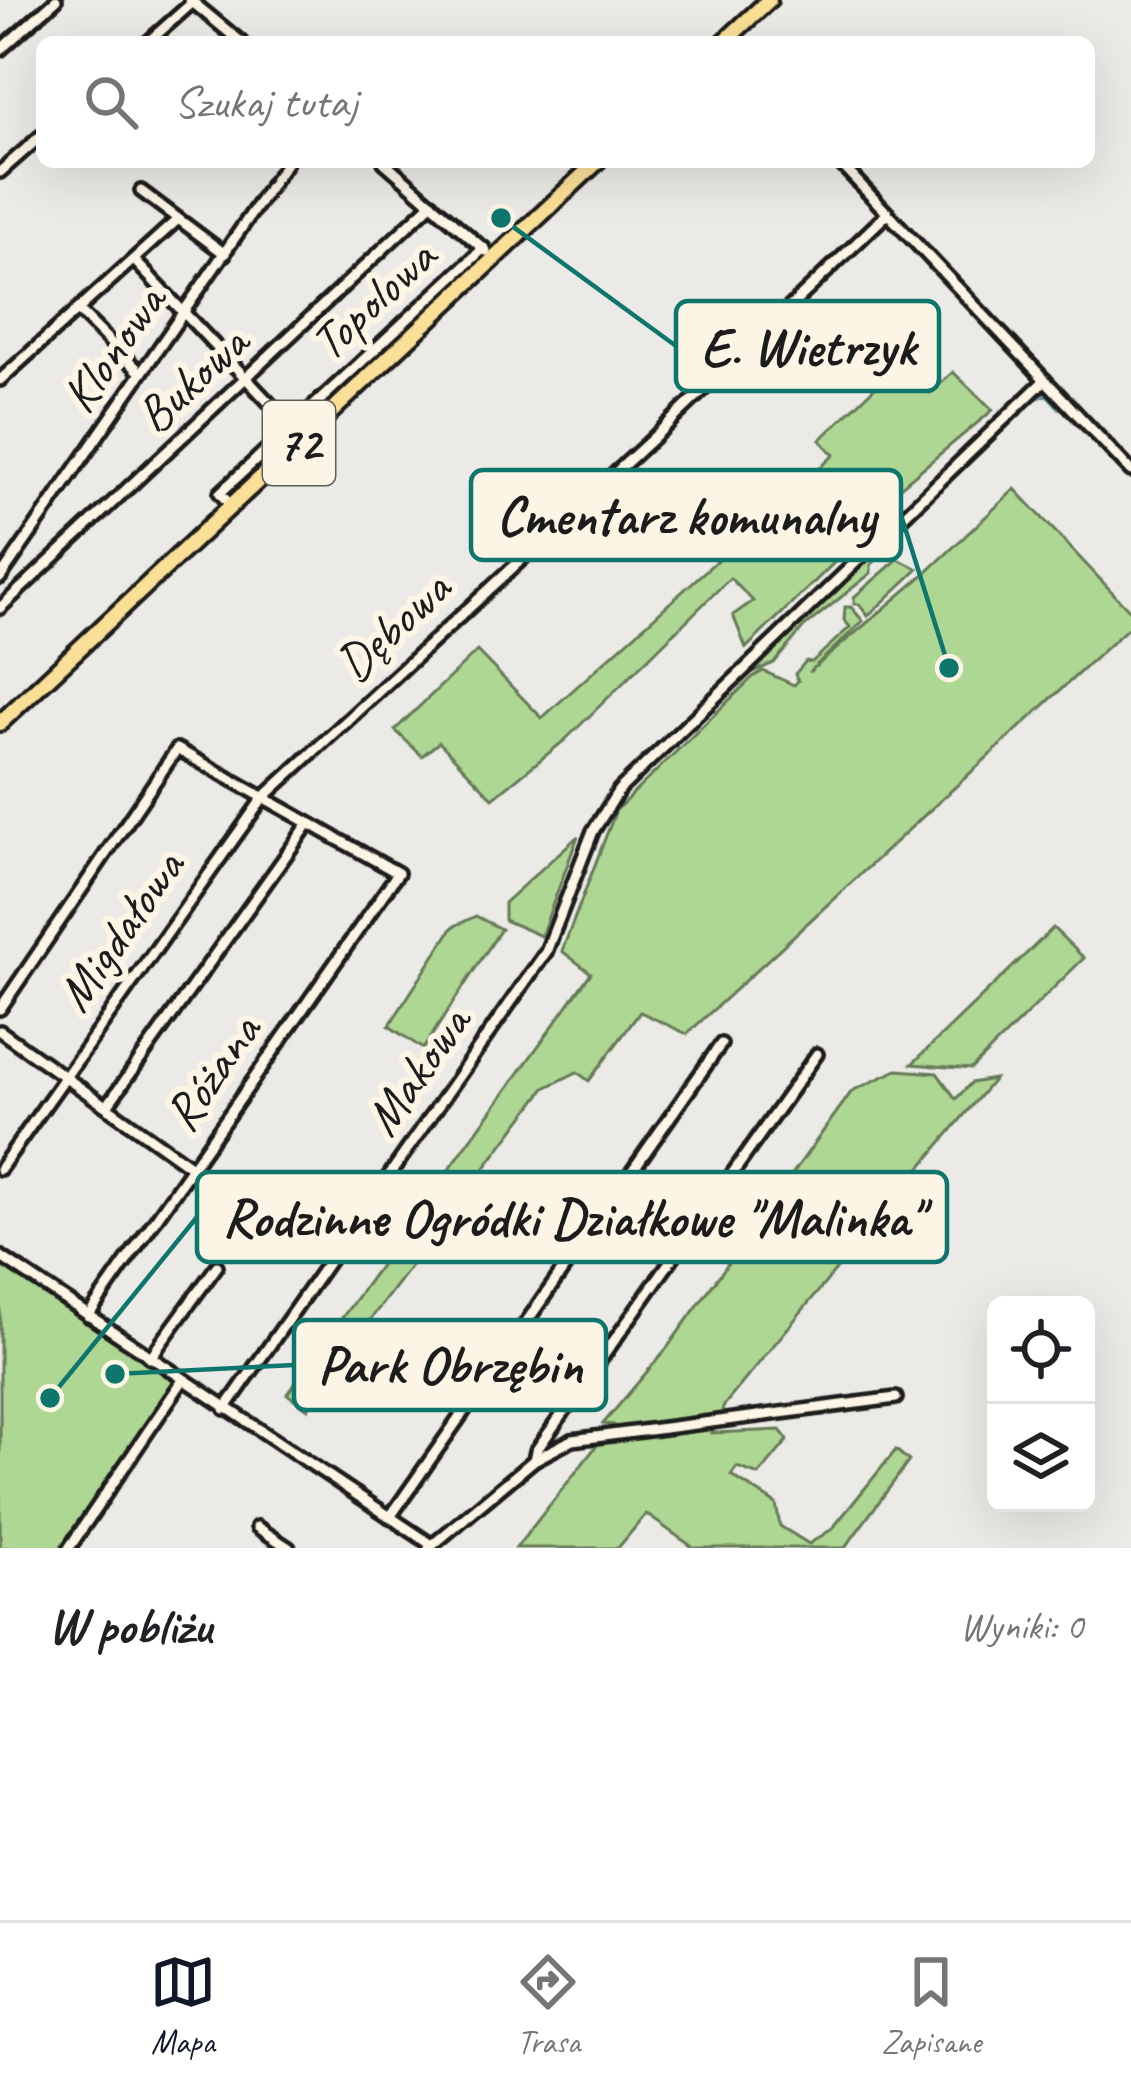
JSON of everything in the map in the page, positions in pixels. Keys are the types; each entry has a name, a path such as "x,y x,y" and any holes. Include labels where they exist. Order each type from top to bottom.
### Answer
{"main road":[{"path":"731,36 769,0"},
{"name":"72","path":"0,723 231,506 298,433 489,254 590,168"}],"street":[{"path":"0,50 56,0"},
{"path":"154,36 192,1 234,36"},
{"path":"0,172 36,140"},
{"name":"Klonowa","path":"0,578 282,168"},
{"path":"391,168 489,254"},
{"path":"845,168 1131,471"},
{"path":"141,191 225,254"},
{"name":"Bukowa","path":"4,604 432,203"},
{"name":"Dębowa","path":"263,798 888,213"},
{"path":"0,380 177,220"},
{"path":"134,260 298,433"},
{"path":"78,310 141,373"},
{"name":"Makowa","path":"225,1408 546,952 557,911 604,810 619,790 683,734 1045,380"},
{"path":"0,588 4,604"},
{"path":"0,1009 177,749 309,824 106,1106"},
{"name":"Migdałowa","path":"0,1169 263,798"},
{"name":"Różana","path":"88,1316 398,873 309,824"},
{"path":"0,1031 218,1186"},
{"path":"390,1517 721,1044"},
{"path":"534,1460 817,1054"},
{"path":"0,1256 431,1547 556,1447 591,1436 896,1398"},
{"path":"150,1358 218,1266"},
{"path":"69,1548 182,1380"},
{"path":"257,1527 289,1548"}],"green space":[{"path":"898,365 930,393 953,372 993,410 900,487 841,556 746,648 733,615 753,601 730,578 565,740 493,798 439,742 422,756 395,730 477,651 542,718 834,455 820,440"},
{"path":"1015,489 1131,612 1131,625 687,1034 640,1012 589,1081 577,1072 545,1088 336,1365 308,1409 287,1394 591,973 562,951 616,810 753,677 763,671 794,685 798,681 795,674 806,661 812,662 850,627 844,620 845,607 851,607 863,621 809,672 926,573"},
{"path":"879,544 888,549 871,565 871,573 804,627 774,663 749,674 748,670"},
{"path":"898,559 918,569 868,616 854,604 854,597"},
{"path":"578,836 541,936 504,920 504,903"},
{"path":"476,916 501,929 423,1049 389,1026 453,927"},
{"path":"1053,928 1084,958 971,1069 912,1064"},
{"path":"897,1070 937,1073 956,1099 971,1083 994,1079 725,1404 712,1433 780,1430 788,1440 759,1475 737,1467 731,1475 776,1504 780,1526 809,1544 832,1529 896,1450 909,1461 845,1548 694,1548 646,1514 618,1548 516,1548 613,1425 603,1424 667,1348 852,1091"},
{"path":"0,1262 179,1383 68,1548 0,1548"}],"waterway":[{"path":"975,454 1035,399 1047,395 1060,409"},
{"path":"888,538 968,462"},
{"path":"750,670 882,544"},
{"path":"688,731 744,676"},
{"path":"665,752 681,738"},
{"path":"615,804 653,763"},
{"path":"557,944 603,822"}],"place":[{"name":"E. Wietrzyk","path":"501,218"},
{"name":"Cmentarz komunalny","path":"949,668"},
{"name":"Park Obrzębin","path":"115,1374"},
{"name":"Rodzinne Ogródki Działkowe \"Malinka\"","path":"50,1398"}]}
